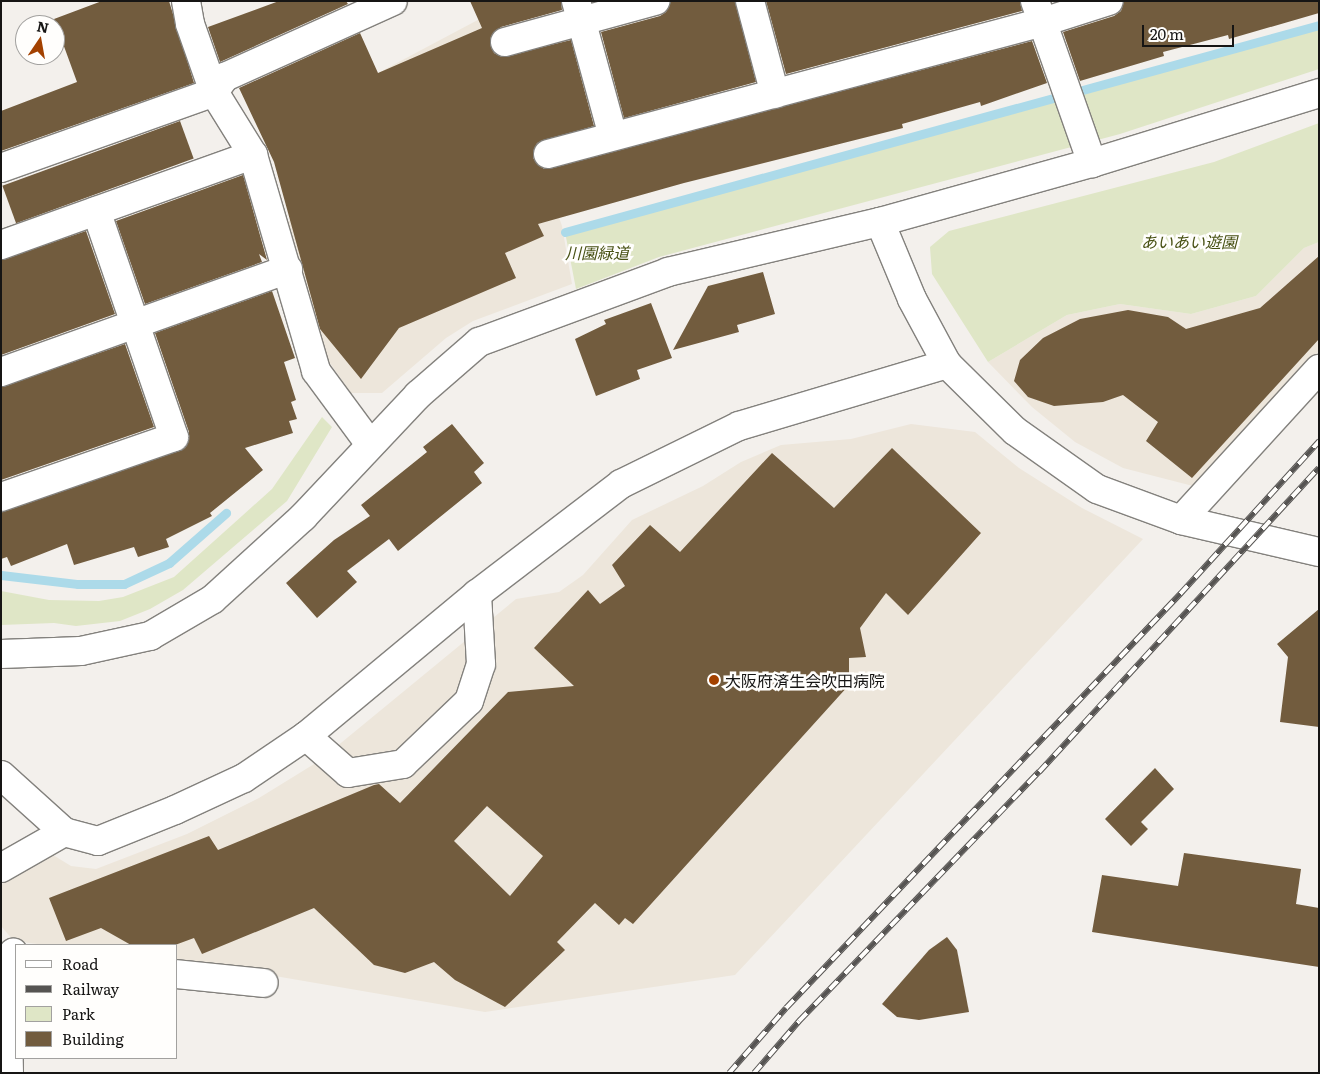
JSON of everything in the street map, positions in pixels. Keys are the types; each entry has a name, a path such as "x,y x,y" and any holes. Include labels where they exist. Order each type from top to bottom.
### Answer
{"street":[{"path":"186,1 190,24 214,92 253,156 288,269 316,371 369,443"},
{"path":"1,168 214,92 225,77 393,1"},
{"path":"506,42 578,11 655,1"},
{"path":"750,1 775,94"},
{"path":"548,154 775,94 1039,12 1109,1"},
{"path":"578,11 612,136"},
{"path":"1039,12 1060,77 1092,164"},
{"path":"1,654 81,651 150,636 213,599 303,517 369,443 479,342 668,272 880,222 1092,164 1319,92"},
{"path":"1,245 253,156"},
{"path":"1,497 174,437 96,211"},
{"path":"880,222 912,299 947,364 1015,431 1097,489 1181,520 1319,552"},
{"path":"1,372 288,269"},
{"path":"1,775 64,832 98,841 150,820 244,778 306,736 477,594 621,484 739,426 947,364"},
{"path":"1181,520 1319,369"},
{"path":"306,736 348,772 403,764 469,701 481,664 477,594"},
{"path":"1,868 64,832"},
{"path":"9,1073 8,985 10,951"},
{"path":"178,974 264,983"}],"shaded area":[{"path":"489,14 562,226 572,284 473,321 446,338 382,393 351,393 327,359 298,267 302,265 286,222 422,167 378,73"},
{"path":"1319,242 1319,351 1193,486 1123,468 1075,442 1032,407 988,362 1067,315 1120,304 1191,314 1256,296 1304,248"},
{"name":"大阪府済生会吹田病院","path":"911,424 975,432 1019,468 1082,508 1143,539 735,975 485,1012 269,975 178,964 178,944 37,944 14,941 1,926 1,887 5,879 53,855 71,866 96,869 187,834 259,798 319,761 516,599 559,592 583,575 632,520 703,486 741,462 781,445 851,439"}],"green space":[{"name":"川園緑道","path":"1319,25 1319,69 1120,134 659,257 576,289 565,232"},
{"name":"あいあい遊園","path":"1319,123 1319,242 1304,248 1256,296 1191,314 1120,304 1067,315 988,362 932,274 930,247 949,231 1214,162"},
{"path":"322,417 332,427 287,501 183,590 150,609 120,621 76,626 54,623 1,625 1,591 49,600 99,601 123,597 174,577 272,489"}],"building":[{"path":"102,1 169,1 194,83 1,151 1,111 77,82 65,49 65,15"},
{"path":"279,1 346,1 348,4 220,62 208,27"},
{"path":"470,1 561,1 562,10 501,27 490,39 494,53 502,57 571,40 594,126 537,143 533,158 544,169 1032,41 1047,83 981,106 980,102 902,124 903,128 684,183 538,224 544,236 505,253 516,278 399,328 361,379 320,329 274,162 239,88 360,33 378,73 482,28"},
{"path":"670,1 735,1 756,82 624,118 601,32 660,16 666,12"},
{"path":"766,1 1020,1 1022,11 786,74"},
{"path":"1124,1 1319,1 1319,13 1229,39 1228,35 1163,52 1164,56 1080,81 1063,32 1114,16 1121,11"},
{"path":"180,121 194,159 16,223 2,186"},
{"path":"243,175 267,260 259,254 262,262 145,304 116,221"},
{"path":"86,231 115,314 1,355 1,260"},
{"path":"1319,256 1319,339 1192,478 1146,441 1158,422 1123,395 1103,402 1054,406 1028,397 1014,381 1020,360 1043,338 1080,319 1128,310 1168,317 1186,329 1260,308"},
{"path":"763,272 775,314 737,325 739,332 673,350 708,286"},
{"path":"272,291 295,358 284,362 296,400 291,402 297,419 289,421 293,433 245,448 263,470 210,513 212,516 166,539 169,547 138,557 134,547 74,565 67,544 11,566 7,557 1,559 1,512 186,447 189,432 155,333"},
{"path":"651,303 672,358 637,370 640,379 596,396 575,339 606,324 604,320"},
{"path":"125,344 154,427 1,480 1,387"},
{"path":"452,424 484,463 474,472 482,483 398,551 389,539 347,571 357,582 317,618 286,583 334,540 370,516 361,505 427,452 423,447"},
{"path":"892,448 981,533 908,615 886,593 860,628 866,657 849,658 849,685 633,924 625,918 619,925 595,903 557,942 565,950 505,1007 455,980 434,962 405,973 374,965 314,908 202,954 194,938 178,944 129,944 101,928 66,941 49,898 209,836 218,850 374,785 379,784 400,803 508,692 574,686 534,648 588,590 600,604 625,586 612,565 650,525 680,552 772,453 834,508","holes":["487,806 543,856 510,896 454,841"]},
{"path":"1319,609 1319,727 1280,722 1288,657 1277,644"},
{"path":"1155,768 1174,789 1141,822 1148,829 1131,846 1105,819"},
{"path":"1184,853 1301,869 1296,904 1319,908 1319,967 1092,932 1102,875 1178,886"},
{"path":"947,937 957,950 969,1012 919,1020 897,1017 882,1004 929,950"}],"waterway":[{"path":"565,232 1319,25"},
{"path":"1,575 78,584 124,584 169,563 226,513"}],"railway":[{"path":"729,1073 786,1008 1180,594 1319,441"},
{"path":"754,1073 799,1021 1039,772 1319,468"}],"place":[{"name":"大阪府済生会吹田病院","path":"714,680"}]}
